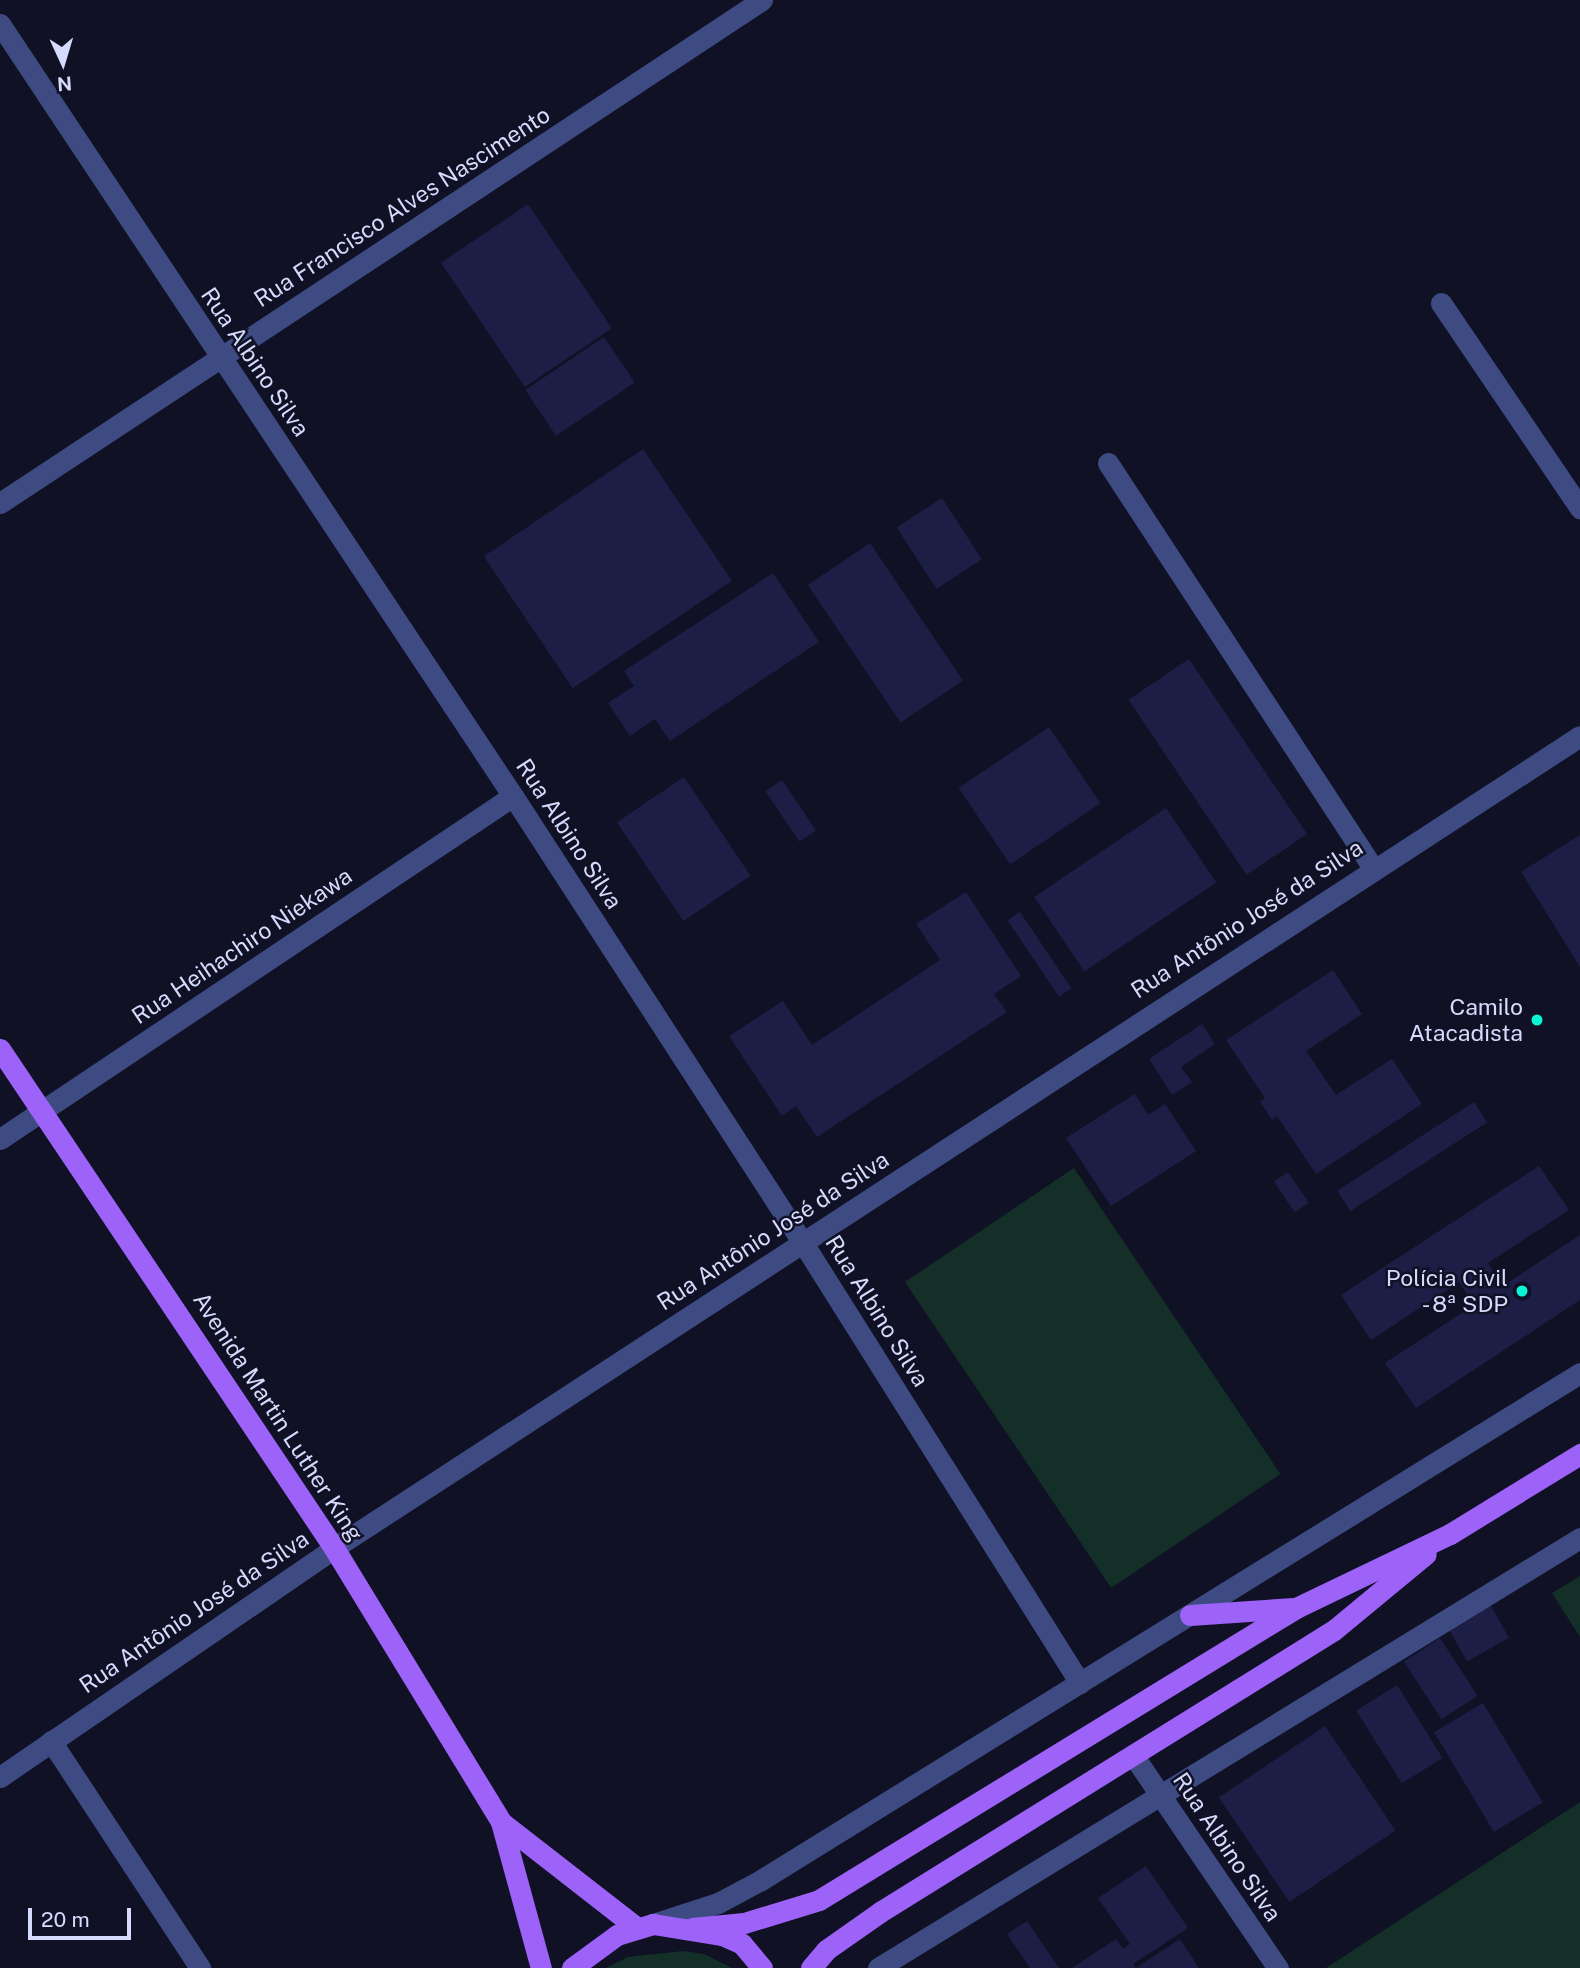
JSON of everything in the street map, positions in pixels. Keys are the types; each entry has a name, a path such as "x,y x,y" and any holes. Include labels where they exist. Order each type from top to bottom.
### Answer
{"main road":[{"name":"Avenida Martin Luther King","path":"0,1049 334,1548 501,1822"},
{"path":"572,1968 617,1934 645,1926 692,1928 744,1923 819,1900 1296,1608 1450,1534 1580,1454"},
{"path":"811,1968 826,1950 880,1912 1334,1630 1450,1534"},
{"path":"1190,1615 1296,1608"},
{"path":"501,1822 645,1926"},
{"path":"501,1822 541,1968"},
{"path":"692,1928 742,1944 762,1968"}],"street":[{"name":"Rua Francisco Alves Nascimento","path":"0,503 762,0"},
{"name":"Rua Albino Silva","path":"0,24 513,796 803,1243 1080,1683"},
{"path":"1441,303 1580,508"},
{"path":"1108,463 1373,868"},
{"name":"Rua Antônio José da Silva","path":"0,1777 334,1548 1373,868 1580,736"},
{"name":"Rua Heihachiro Niekawa","path":"0,1139 513,796"},
{"path":"645,1926 718,1903 761,1880 1580,1373"},
{"path":"878,1968 1580,1538"},
{"path":"51,1741 200,1968"},
{"name":"Rua Albino Silva","path":"1133,1755 1278,1968"}],"green space":[{"path":"1074,1168 1280,1474 1111,1588 905,1282"},
{"path":"1580,1576 1580,1637 1552,1593"},
{"path":"1580,1802 1580,1968 1326,1968"},
{"path":"683,1951 704,1954 732,1968 606,1968 628,1957"}],"building":[{"path":"528,204 612,328 525,387 441,263"},
{"path":"604,337 635,383 556,436 525,390"},
{"path":"643,449 732,581 573,688 484,556"},
{"path":"942,498 982,559 936,589 897,527"},
{"path":"870,543 963,681 901,723 808,585"},
{"path":"773,573 819,642 670,741 655,719 630,736 608,703 634,686 624,671"},
{"path":"1189,659 1307,834 1246,875 1128,700"},
{"path":"1049,727 1100,803 1010,864 959,788"},
{"path":"684,777 751,876 683,921 617,822"},
{"path":"782,780 816,831 800,842 765,791"},
{"path":"1166,808 1216,883 1085,972 1034,897"},
{"path":"1580,835 1580,967 1521,872"},
{"path":"966,892 1021,976 994,994 1007,1012 817,1137 796,1106 782,1116 729,1036 783,1001 812,1045 940,960 916,924"},
{"path":"1020,912 1071,988 1059,997 1008,920"},
{"path":"1333,970 1362,1014 1306,1051 1336,1095 1392,1059 1422,1104 1316,1174 1277,1116 1272,1120 1260,1102 1265,1098 1226,1040"},
{"path":"1202,1024 1215,1044 1181,1067 1192,1082 1172,1095 1149,1059"},
{"path":"1135,1094 1148,1115 1165,1104 1196,1151 1111,1206 1066,1138"},
{"path":"1474,1102 1487,1122 1350,1211 1337,1191"},
{"name":"Polícia Civil - 8ª SDP","path":"1539,1166 1569,1210 1488,1263 1503,1286 1580,1235 1580,1300 1416,1408 1385,1363 1474,1305 1459,1282 1371,1340 1341,1295"},
{"path":"1288,1172 1309,1203 1295,1212 1274,1182"},
{"path":"1490,1604 1509,1638 1467,1661 1448,1627"},
{"path":"1440,1638 1478,1696 1442,1719 1404,1661"},
{"path":"1397,1685 1443,1758 1402,1783 1356,1710"},
{"path":"1483,1703 1543,1802 1494,1832 1434,1732"},
{"path":"1325,1726 1395,1830 1289,1902 1219,1798"},
{"path":"1146,1866 1188,1928 1133,1964 1136,1968 1072,1968 1116,1939 1123,1949 1130,1944 1098,1898"},
{"path":"1027,1921 1059,1968 1030,1968 1007,1934"},
{"path":"1180,1939 1199,1968 1136,1968"}],"place":[{"name":"Camilo Atacadista","path":"1537,1020"},
{"name":"Polícia Civil - 8ª SDP","path":"1522,1291"}]}
